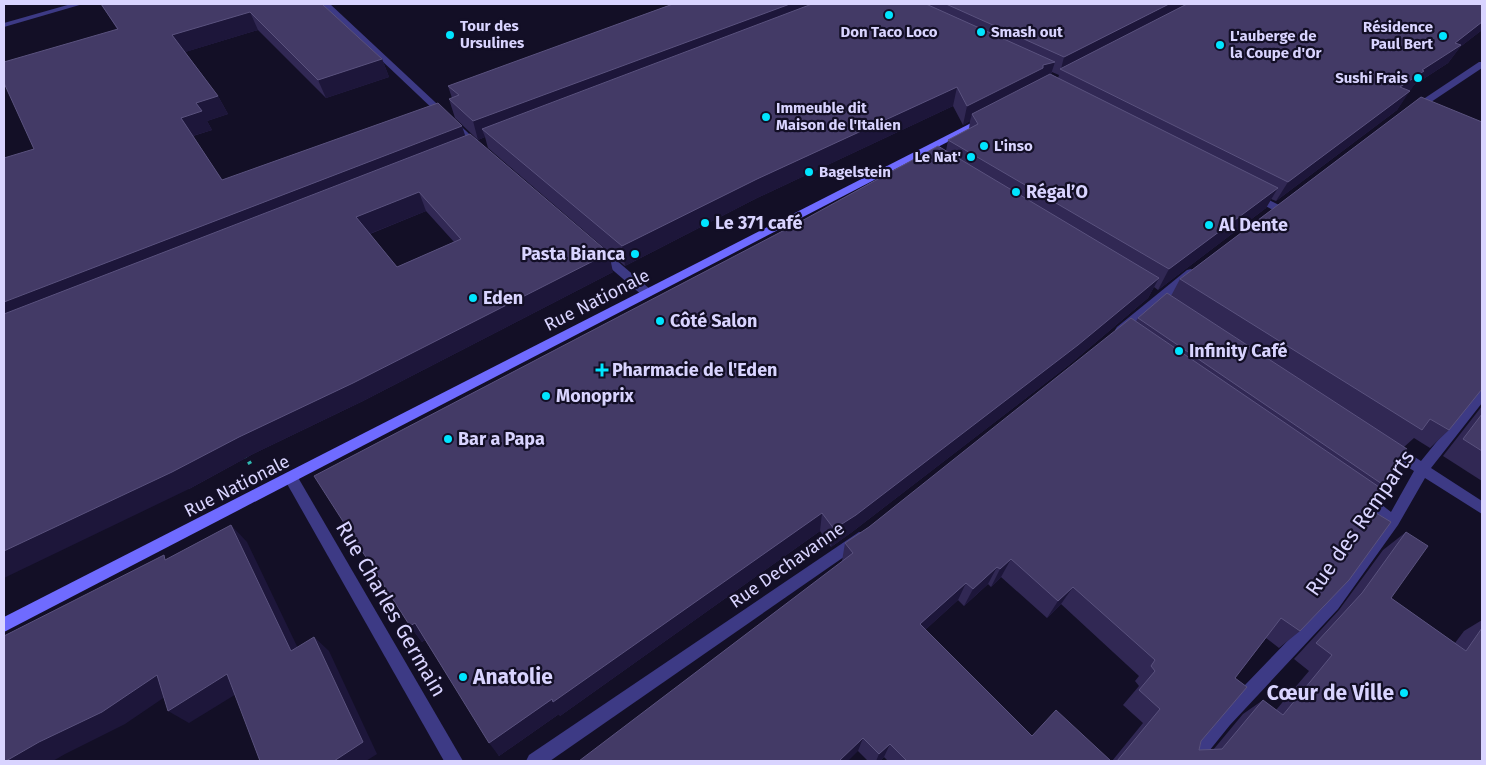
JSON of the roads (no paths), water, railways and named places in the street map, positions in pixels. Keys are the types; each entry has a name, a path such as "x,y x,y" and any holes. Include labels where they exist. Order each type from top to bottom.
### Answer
{"main road":[{"name":"Rue Nationale","path":"4,625 266,492 855,186 926,156 991,116"}],"street":[{"path":"4,25 79,4"},
{"path":"326,4 479,148"},
{"path":"1403,112 1422,109 1482,64"},
{"path":"1242,190 1277,208"},
{"path":"588,242 647,293"},
{"path":"1120,335 1159,298 1199,267"},
{"name":"Rue des Remparts","path":"1190,761 1224,719 1333,604 1393,520 1422,470 1482,394"},
{"path":"1381,443 1482,508"},
{"name":"Rue Charles Germain","path":"291,478 454,761"},
{"path":"1353,493 1393,520"},
{"name":"Rue Dechavanne","path":"535,761 873,527"}],"place":[{"name":"Don Taco Loco","path":"889,15"},
{"name":"Smash out","path":"981,32"},
{"name":"Tour des Ursulines","path":"450,35"},
{"name":"Résidence Paul Bert","path":"1443,36"},
{"name":"L'auberge de la Coupe d'Or","path":"1220,45"},
{"name":"Sushi Frais","path":"1418,78"},
{"name":"Immeuble dit Maison de l'Italien","path":"766,117"},
{"name":"L'inso","path":"984,146"},
{"name":"Le Nat'","path":"971,157"},
{"name":"Bagelstein","path":"809,172"},
{"name":"Régal’O","path":"1016,192"},
{"name":"Le 371 café","path":"705,223"},
{"name":"Al Dente","path":"1209,225"},
{"name":"Pasta Bianca","path":"635,254"},
{"name":"Eden","path":"473,298"},
{"name":"Côté Salon","path":"660,321"},
{"name":"Infinity Café","path":"1179,351"},
{"name":"Pharmacie de l'Eden","path":"602,370"},
{"name":"Monoprix","path":"546,396"},
{"name":"Bar a Papa","path":"448,439"},
{"name":"Anatolie","path":"463,677"},
{"name":"Cœur de Ville","path":"1404,693"}]}
